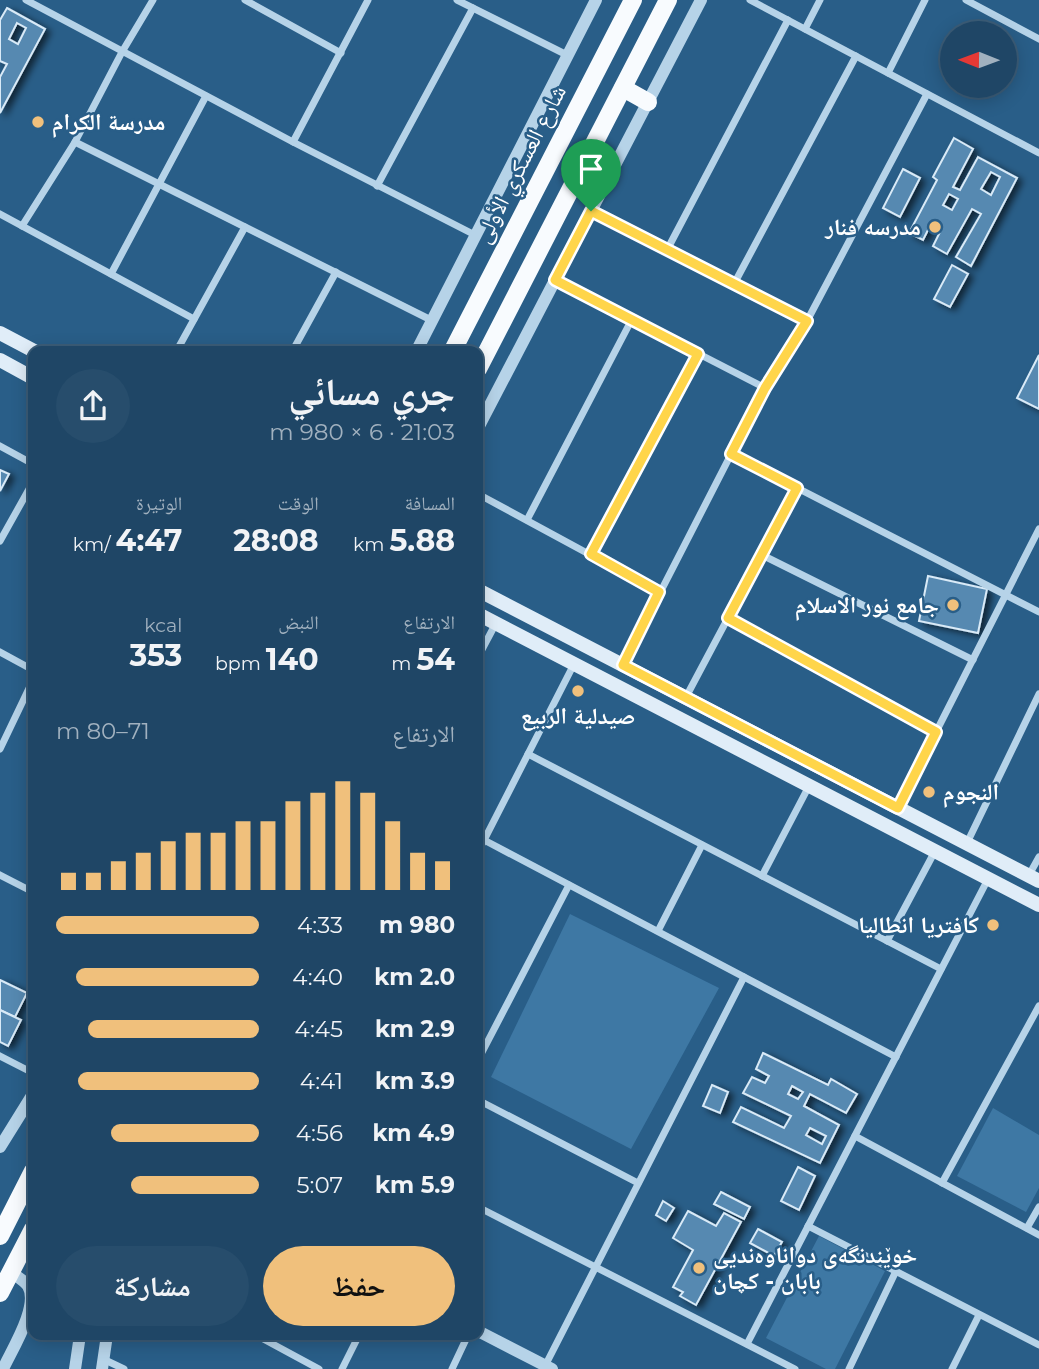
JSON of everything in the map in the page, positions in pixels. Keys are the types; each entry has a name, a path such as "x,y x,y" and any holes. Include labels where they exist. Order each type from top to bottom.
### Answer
{"main road":[{"name":"شارع العسكري الأولى","path":"455,346 633,0"},
{"path":"483,359 668,0"},
{"path":"623,88 648,102"},
{"path":"0,333 28,348"},
{"path":"0,360 28,375"},
{"path":"483,593 1034,878"},
{"path":"483,616 1039,905"},
{"path":"0,1236 28,1181"},
{"path":"0,1293 28,1239"}],"street":[{"path":"26,0 377,186 475,234"},
{"path":"22,226 75,142 122,52 153,0"},
{"path":"245,0 341,53"},
{"path":"293,142 368,0"},
{"path":"457,0 567,55"},
{"path":"419,346 596,0"},
{"path":"483,418 701,0"},
{"path":"750,0 1039,153"},
{"path":"805,29 820,0"},
{"path":"888,73 925,0"},
{"path":"966,0 1039,39"},
{"path":"377,186 473,8"},
{"path":"667,250 788,20"},
{"path":"734,284 856,56"},
{"path":"623,665 765,388 807,321 927,94"},
{"path":"111,274 206,96"},
{"path":"75,142 431,320"},
{"path":"591,211 807,321"},
{"path":"0,214 194,319"},
{"path":"179,346 246,227"},
{"path":"295,346 336,272"},
{"path":"555,280 765,388"},
{"path":"527,520 631,321"},
{"path":"591,554 698,354"},
{"path":"0,446 28,461"},
{"path":"731,454 1039,612"},
{"path":"686,698 797,488"},
{"path":"0,541 28,491"},
{"path":"483,497 659,592"},
{"path":"898,808 1039,530"},
{"path":"762,555 973,660"},
{"path":"728,618 936,732"},
{"path":"483,648 496,623"},
{"path":"0,652 28,667"},
{"path":"575,664 484,840 896,1057"},
{"path":"0,748 28,690"},
{"path":"966,844 1039,694"},
{"path":"528,754 941,969"},
{"path":"762,876 809,786"},
{"path":"658,931 702,845"},
{"path":"887,941 935,851"},
{"path":"1034,878 1039,857"},
{"path":"0,875 28,888"},
{"path":"747,1344 988,879"},
{"path":"483,1050 569,884"},
{"path":"483,1334 548,1367 744,976"},
{"path":"942,1183 1039,1006"},
{"path":"0,1056 28,1070"},
{"path":"0,1147 28,1102"},
{"path":"483,1103 638,1183"},
{"path":"855,1136 1039,1235"},
{"path":"1027,1228 1039,1207"},
{"path":"483,1210 795,1369"},
{"path":"808,1226 1039,1345"},
{"path":"849,1369 896,1271"},
{"path":"12,1272 28,1286"},
{"path":"3,1369 28,1312"},
{"path":"952,1369 979,1315"},
{"path":"75,1369 79,1340"},
{"path":"106,1340 103,1364 124,1369"},
{"path":"265,1340 319,1369"},
{"path":"342,1369 356,1340"},
{"path":"452,1369 466,1340"}],"shaded area":[{"path":"570,914 719,988 631,1149 491,1077"},
{"path":"993,1108 1039,1135 1039,1188 1026,1212 957,1176"},
{"path":"819,1236 885,1271 835,1369 826,1369 766,1338"}],"building":[{"path":"7,8 45,29 0,113 0,77 7,64 0,61 0,20","holes":["17,23 26,28 18,44 9,39"]},
{"path":"954,138 973,149 953,187 960,190 978,157 1017,178 971,266 956,257 981,214 972,209 947,254 933,246 940,232 930,226 923,240 909,233 937,180 933,177","holes":["991,172 1000,177 991,195 981,189","949,194 958,199 952,210 943,205"]},
{"path":"903,169 920,178 900,217 883,208"},
{"path":"952,265 968,274 950,307 934,299"},
{"path":"1039,355 1039,409 1017,398"},
{"path":"0,470 9,474 0,491"},
{"name":"جامع نور الاسلام","path":"928,576 987,589 978,633 919,621"},
{"path":"0,980 27,993 15,1017 0,1010"},
{"path":"0,1010 21,1020 8,1046 0,1042"},
{"path":"763,1053 828,1085 831,1079 857,1094 846,1113 810,1094 804,1106 839,1125 820,1163 733,1122 741,1107 784,1128 791,1116 743,1093 752,1077 765,1083 769,1076 756,1069","holes":["792,1086 803,1092 798,1099 788,1094","810,1128 826,1136 822,1144 806,1135"]},
{"path":"712,1085 728,1092 720,1113 703,1106"},
{"path":"798,1167 815,1176 799,1210 781,1201"},
{"path":"721,1192 750,1207 744,1219 714,1204"},
{"path":"663,1201 674,1208 666,1221 656,1215"},
{"name":"خوێندنگەی دواناوەندیی بابان - کچان","path":"688,1211 716,1226 724,1213 741,1222 696,1305 680,1296 683,1292 673,1287 693,1250 673,1238"},
{"path":"758,1229 782,1242 774,1256 750,1243"}],"place":[{"name":"مدرسة الكرام","path":"38,122"},
{"name":"مدرسه فنار","path":"935,227"},
{"name":"جامع نور الاسلام","path":"953,605"},
{"name":"صيدلية الربيع","path":"578,691"},
{"name":"النجوم","path":"929,792"},
{"name":"كافتريا انطاليا","path":"993,925"},
{"name":"خوێندنگەی دواناوەندیی بابان - کچان","path":"699,1268"}],"route":[{"path":"591,211 807,321 765,388 731,454 797,488 728,618 936,732 898,808 623,665 659,592 591,554 698,354 555,280 591,211"}]}
